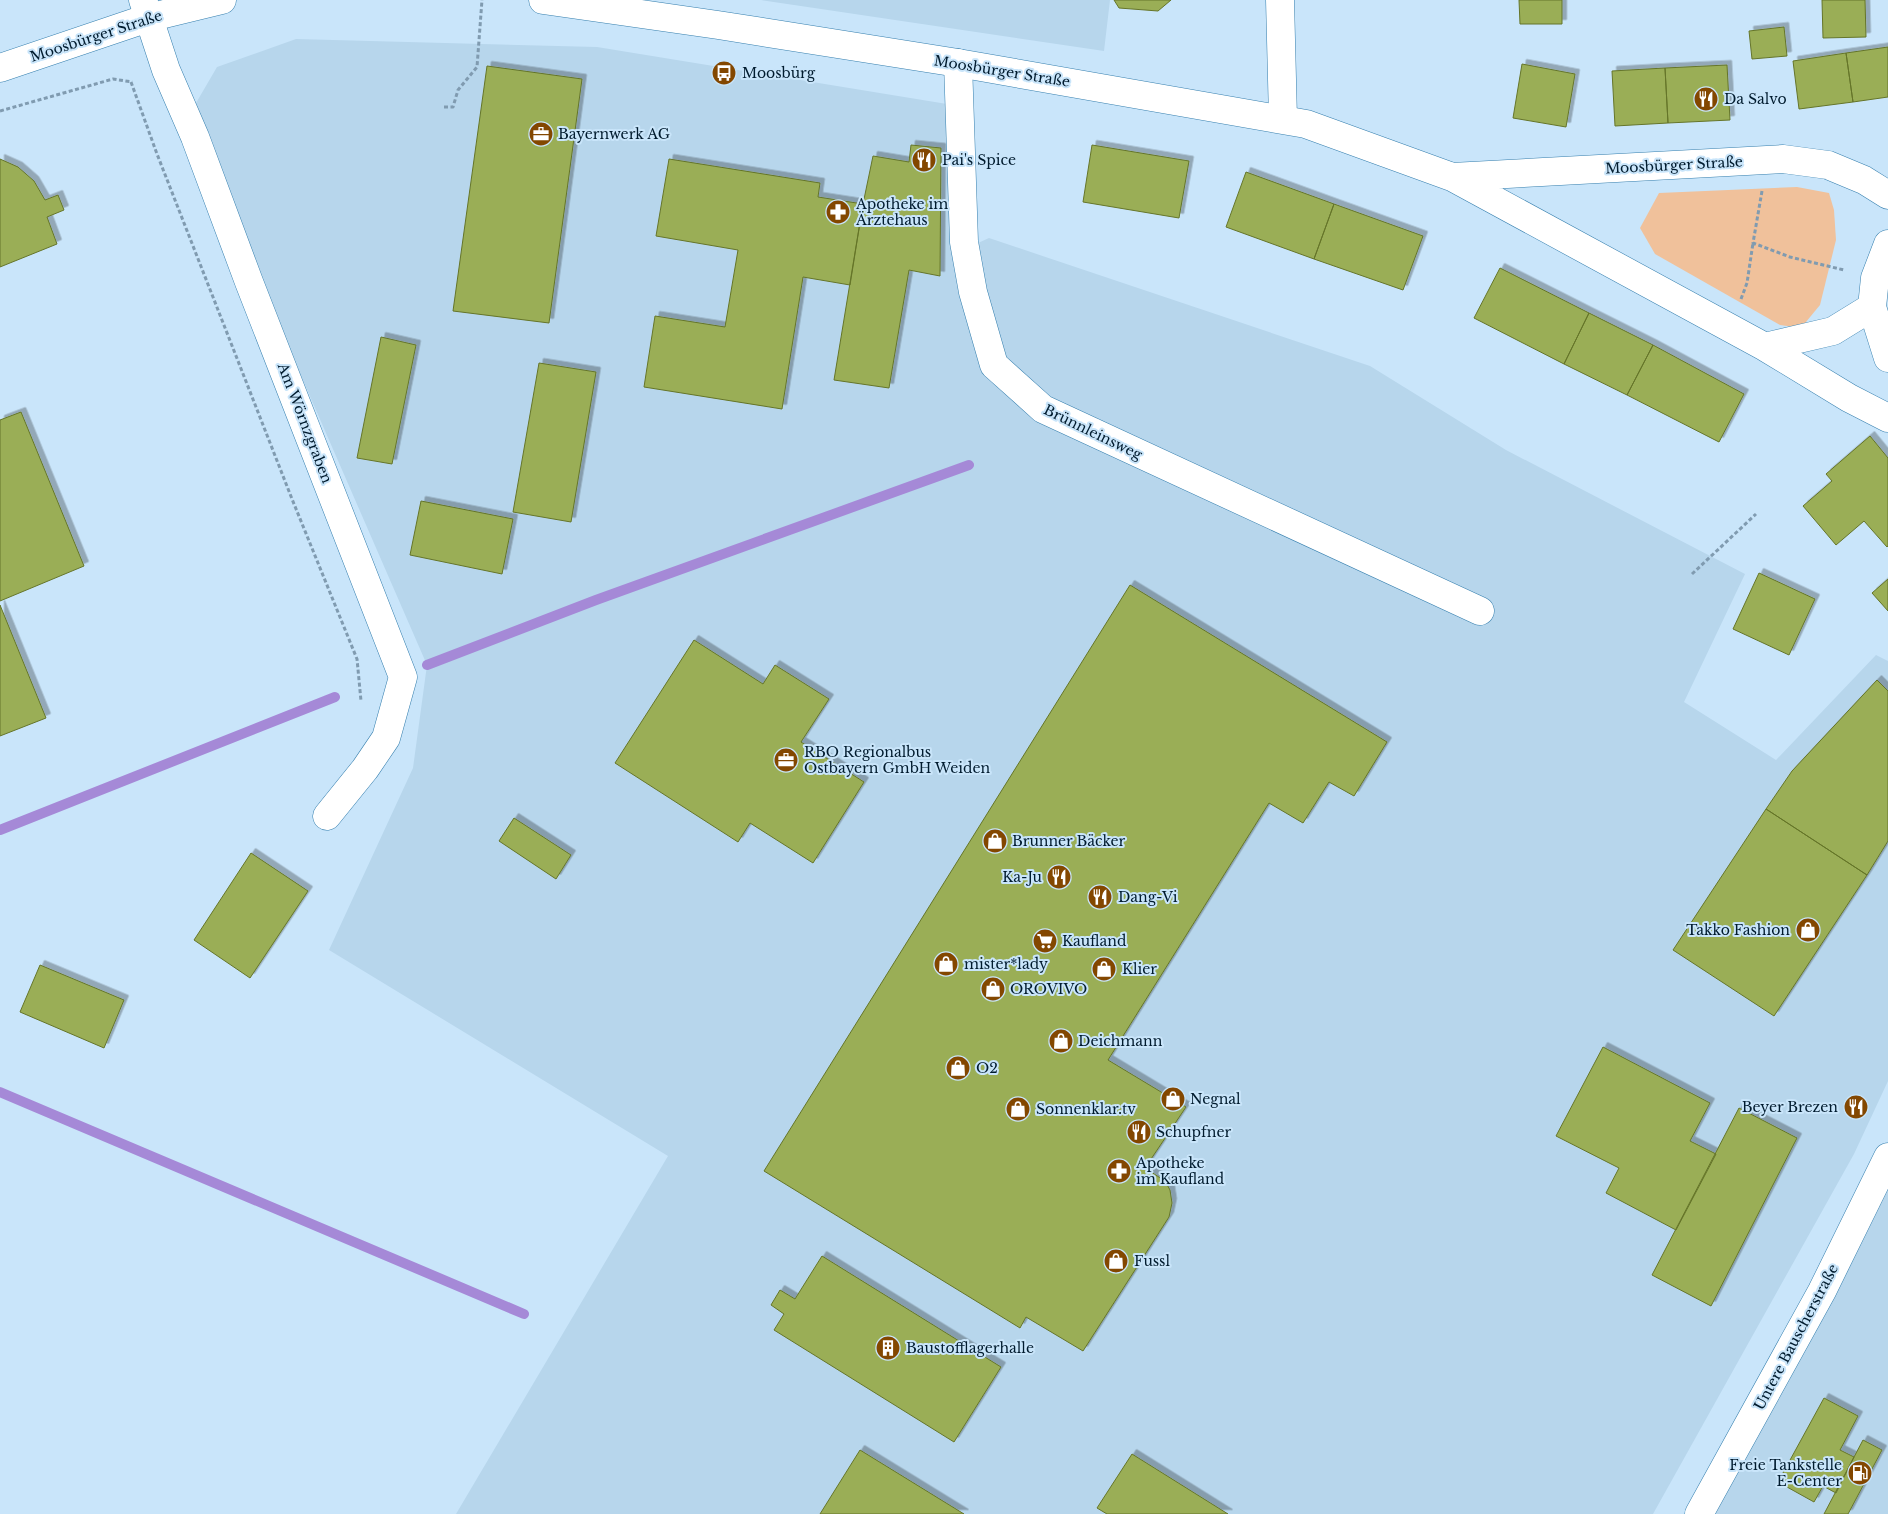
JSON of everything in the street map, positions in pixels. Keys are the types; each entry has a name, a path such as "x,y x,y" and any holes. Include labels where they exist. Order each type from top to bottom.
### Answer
{"street":[{"name":"Moosbürger Straße","path":"0,68 145,9 222,0"},
{"name":"Moosbürger Straße","path":"543,0 718,25 958,63 1306,124 1452,177 1765,346 1849,398 1888,418"},
{"path":"1280,0 1283,119"},
{"name":"Am Wörnzgraben","path":"145,9 166,70 195,137 249,282 403,677 386,738 327,816"},
{"name":"Brünnleinsweg","path":"958,63 964,242 973,292 994,365 1043,410 1480,611"},
{"name":"Moosbürger Straße","path":"1452,177 1783,159 1828,166 1864,180 1888,195"},
{"path":"1888,244 1875,278 1872,307 1888,358"},
{"path":"1765,346 1833,331 1872,307"},
{"name":"Untere Bauscherstraße","path":"1700,1514 1822,1291 1888,1158"}],"path":[{"path":"444,107 454,107 458,90 477,66 482,0"},
{"path":"0,111 113,79 131,82 166,70"},
{"path":"131,82 157,154 357,659 362,702 386,738"},
{"path":"1732,329 1747,283 1762,197 1761,160"},
{"path":"1753,243 1790,257 1875,278"},
{"path":"1692,574 1756,514"}],"shaded area":[{"path":"761,0 1110,0 1104,51"},
{"path":"296,39 597,47 947,104 954,254 989,238 1370,366 1506,450 1745,574 1684,702 1776,760 1876,655 1888,661 1888,1081 1854,1154 1653,1514 456,1514 668,1156 329,950 413,768 427,665 218,185 196,103 217,67"},
{"path":"1797,187 1829,193 1834,210 1836,240 1820,305 1801,328 1780,325 1655,254 1640,228 1659,193"},
{"path":"1888,1188 1888,1514 1711,1514"}],"building":[{"path":"1114,0 1171,0 1158,11 1119,8"},
{"path":"1519,0 1562,0 1562,24 1520,24"},
{"path":"1822,0 1865,0 1866,37 1823,38"},
{"path":"1784,27 1787,56 1752,59 1749,31"},
{"path":"1888,47 1888,97 1853,102 1846,53"},
{"path":"1846,53 1853,102 1799,109 1793,61"},
{"path":"1522,64 1575,74 1566,127 1513,118"},
{"path":"1727,65 1730,120 1668,123 1665,68"},
{"path":"487,66 582,79 549,323 453,311"},
{"path":"1665,68 1668,123 1615,126 1612,71"},
{"path":"911,145 941,148 940,276 909,270 889,388 834,380 863,204 873,156 909,162"},
{"path":"1092,145 1189,161 1179,218 1083,202"},
{"path":"0,159 18,167 34,181 45,200 58,195 64,210 47,217 57,244 0,267"},
{"path":"669,159 820,183 818,197 863,204 850,285 803,277 782,409 644,387 655,316 725,327 738,250 656,236"},
{"path":"1246,172 1334,204 1314,259 1226,227"},
{"path":"1334,204 1423,236 1403,290 1314,259"},
{"path":"1500,268 1589,313 1564,364 1474,318"},
{"path":"1589,313 1653,345 1627,395 1564,364"},
{"path":"381,337 416,345 392,464 357,458"},
{"path":"1653,345 1744,394 1719,442 1627,395"},
{"path":"539,363 596,372 571,522 513,512"},
{"path":"21,412 84,566 0,601 0,420"},
{"path":"1870,436 1888,458 1888,546 1864,521 1836,545 1803,506 1832,481 1826,474"},
{"path":"421,501 513,519 502,574 410,555"},
{"path":"1759,573 1815,599 1789,655 1733,629"},
{"path":"1888,579 1888,611 1872,593"},
{"name":"Kaufland","path":"1130,585 1387,742 1354,796 1329,782 1303,823 1269,803 1108,1060 1186,1107 1145,1168 1165,1181 1170,1190 1172,1203 1169,1217 1083,1351 1026,1317 1020,1328 764,1171"},
{"path":"0,605 46,718 0,736"},
{"path":"694,640 763,684 775,665 829,699 801,742 864,782 813,863 750,823 738,842 615,763"},
{"path":"1877,680 1888,691 1888,841 1867,875 1766,809 1792,771"},
{"path":"1766,809 1867,875 1774,1016 1673,950"},
{"path":"514,818 571,855 556,879 499,841"},
{"path":"251,853 308,891 250,978 194,940"},
{"path":"40,965 124,1000 104,1048 20,1012"},
{"path":"1603,1047 1710,1103 1690,1141 1716,1154 1676,1230 1606,1193 1619,1168 1556,1136"},
{"path":"1739,1108 1797,1138 1711,1306 1652,1275"},
{"name":"Baustofflagerhalle","path":"822,1256 1001,1367 954,1442 774,1330 784,1314 771,1305 780,1290 795,1299"},
{"path":"1824,1398 1858,1416 1840,1450 1854,1457 1836,1493 1823,1486 1814,1502 1778,1482"},
{"path":"1863,1440 1882,1450 1848,1514 1824,1514"},
{"path":"860,1450 964,1514 820,1514"},
{"path":"1132,1454 1228,1514 1107,1514 1097,1508"}],"waterway":[{"path":"427,665 596,600 969,465"},
{"path":"0,830 335,697"},
{"path":"0,1092 524,1314"}],"place":[{"name":"Moosbürg","path":"724,73"},
{"name":"Da Salvo","path":"1706,99"},
{"name":"Bayernwerk AG","path":"541,134"},
{"name":"Pai's Spice","path":"924,160"},
{"name":"Apotheke im Ärztehaus","path":"838,212"},
{"name":"RBO Regionalbus Ostbayern GmbH Weiden","path":"786,760"},
{"name":"Brunner Bäcker","path":"995,841"},
{"name":"Ka-Ju","path":"1059,877"},
{"name":"Dang-Vi","path":"1100,897"},
{"name":"Takko Fashion","path":"1808,930"},
{"name":"Kaufland","path":"1045,941"},
{"name":"mister*lady","path":"946,964"},
{"name":"Klier","path":"1104,969"},
{"name":"OROVIVO","path":"993,989"},
{"name":"Deichmann","path":"1061,1041"},
{"name":"O2","path":"958,1068"},
{"name":"Negnal","path":"1173,1099"},
{"name":"Beyer Brezen","path":"1856,1107"},
{"name":"Sonnenklar.tv","path":"1018,1109"},
{"name":"Schupfner","path":"1139,1132"},
{"name":"Apotheke im Kaufland","path":"1119,1171"},
{"name":"Fussl","path":"1116,1261"},
{"name":"Baustofflagerhalle","path":"888,1348"},
{"name":"Freie Tankstelle E-Center","path":"1860,1473"}]}
